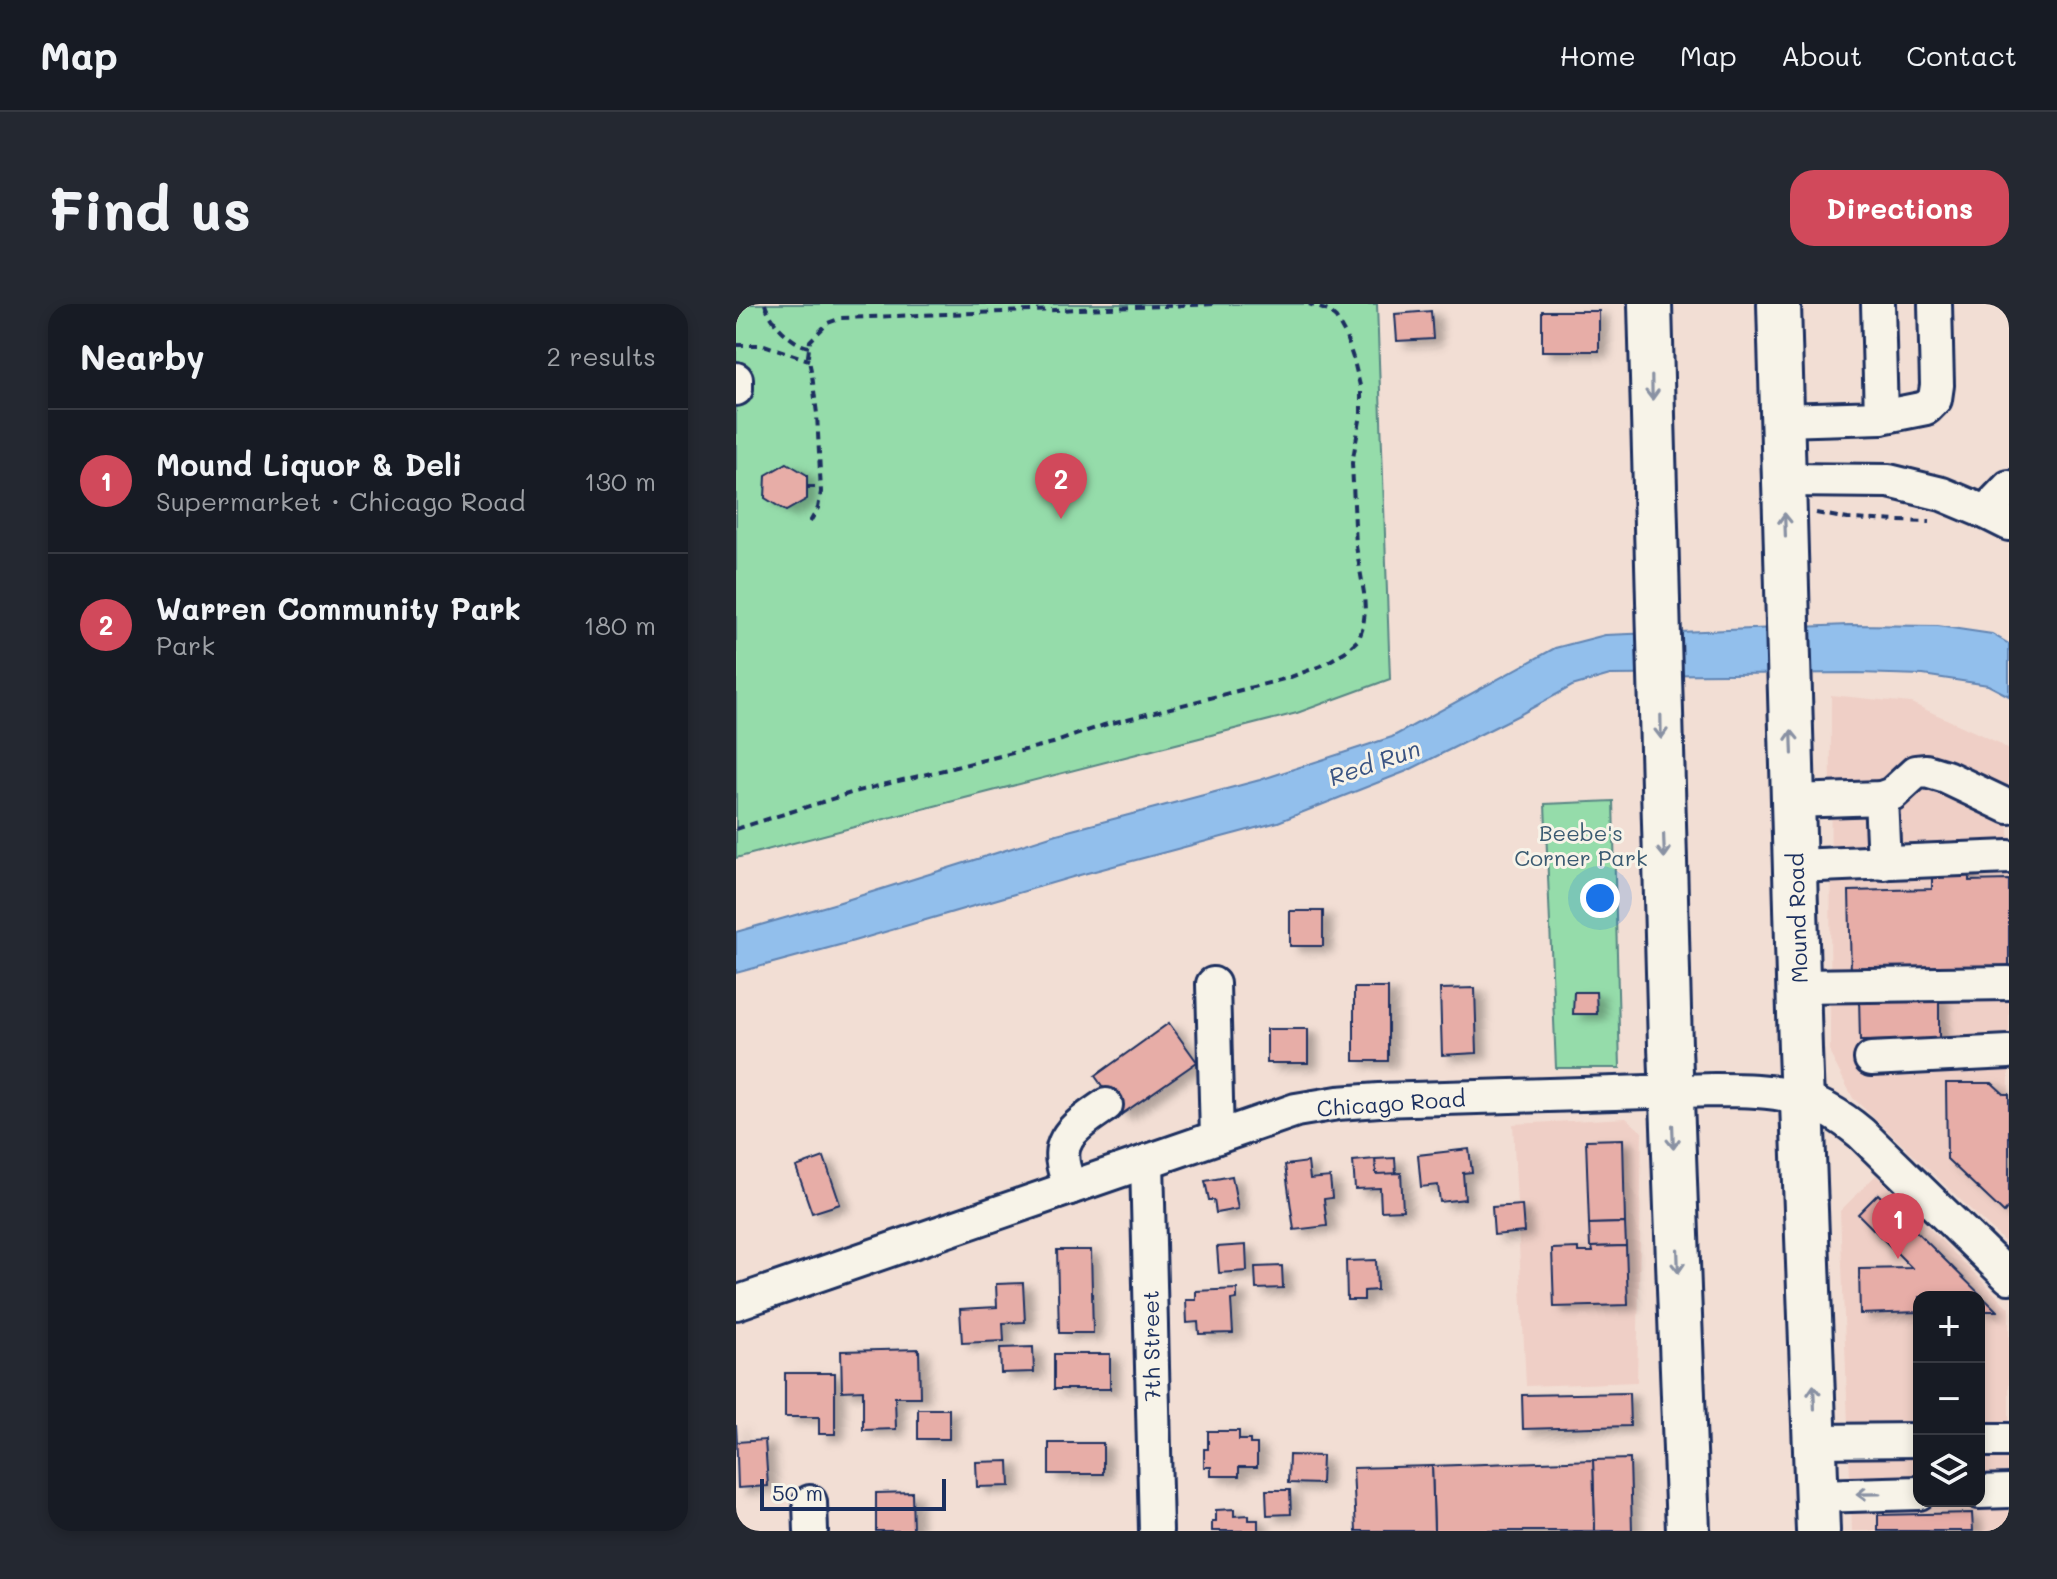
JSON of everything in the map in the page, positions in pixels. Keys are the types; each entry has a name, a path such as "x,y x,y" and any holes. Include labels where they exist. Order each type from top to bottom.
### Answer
{"main road":[{"path":"1650,304 1688,1531"},
{"name":"Mound Road","path":"1779,304 1818,1513"}],"street":[{"path":"1878,304 1881,417"},
{"path":"1782,420 1881,417 1926,408 1935,399 1937,385 1935,304"},
{"path":"736,379 736,389"},
{"path":"1784,496 1889,481 1942,494 1997,518 2009,487"},
{"path":"1793,801 1881,798 1892,794 1916,772 1926,771 1946,777 2009,807"},
{"path":"1881,798 1884,863"},
{"path":"1796,866 2009,857"},
{"path":"1799,986 2009,983"},
{"path":"1213,984 1217,1137"},
{"path":"1871,1059 2009,1052"},
{"name":"Chicago Road","path":"736,1303 1296,1110 1338,1103 1672,1091 1740,1090 1785,1094 1803,1098 1841,1118 1861,1133 2009,1276"},
{"path":"1070,1188 1062,1148 1073,1129 1106,1105"},
{"name":"7th Street","path":"1147,1161 1156,1531"},
{"path":"1815,1441 1913,1440"},
{"path":"1985,1440 2009,1440"},
{"path":"1985,1492 2009,1491"},
{"path":"1818,1513 1913,1494"}],"path":[{"path":"765,304 769,315 787,334 800,345 809,347"},
{"path":"810,522 818,508 821,487 809,347 816,333 828,323 841,318 1216,304"},
{"path":"736,829 854,792 1053,743 1104,725 1288,678 1323,665 1346,651 1359,639 1365,611 1355,533 1352,463 1361,415 1361,390 1345,334 1336,318 1328,311 1309,304"},
{"path":"736,345 764,345 809,360"},
{"path":"807,487 821,487"},
{"path":"1784,496 1817,513 1848,519 1913,523 1936,521"}],"shaded area":[{"path":"1831,695 1911,703 2009,750 2009,1246 1853,1098 1830,1054"},
{"path":"1626,1118 1642,1132 1637,1382 1526,1386 1513,1124"},
{"path":"1876,1175 2009,1308 2009,1531 1852,1531 1840,1211"}],"green space":[{"path":"736,304 1377,304 1390,679 1297,713 736,858"},
{"name":"Beebe's Corner Park","path":"1613,801 1620,1068 1556,1068 1545,804"}],"water":[{"name":"Red Run","path":"1848,625 1938,626 1992,634 2009,644 2009,696 1988,685 1923,675 1610,675 1572,686 1407,771 1278,822 736,973 736,932 1057,834 1260,780 1392,737 1555,648 1605,635"}],"building":[{"path":"1431,311 1433,339 1397,341 1395,314"},
{"path":"1542,311 1599,311 1599,351 1542,351"},
{"path":"787,463 807,475 807,499 786,511 765,498 766,475"},
{"path":"1969,867 1969,881 2009,880 2009,971 1851,974 1849,891 1932,889 1932,868"},
{"path":"1290,911 1323,911 1323,946 1290,946"},
{"path":"1354,988 1388,988 1388,1061 1354,1061"},
{"path":"1475,988 1477,1053 1442,1055 1440,989"},
{"path":"1574,992 1596,992 1597,1014 1573,1014"},
{"path":"1939,995 1939,1040 1860,1041 1859,996"},
{"path":"1169,1023 1197,1062 1122,1114 1095,1076"},
{"path":"1267,1029 1308,1029 1308,1063 1267,1063"},
{"path":"1946,1083 1992,1083 2004,1094 2009,1094 2009,1207 2004,1213 1947,1159"},
{"path":"1623,1139 1625,1223 1589,1224 1586,1140"},
{"path":"1469,1149 1472,1172 1463,1173 1465,1199 1440,1202 1438,1185 1421,1187 1418,1155"},
{"path":"824,1157 840,1204 812,1213 796,1167"},
{"path":"1395,1158 1396,1174 1376,1174 1375,1159"},
{"path":"1375,1159 1376,1174 1401,1173 1403,1210 1381,1211 1380,1188 1355,1189 1353,1161"},
{"path":"1308,1162 1310,1179 1330,1177 1332,1198 1324,1199 1327,1226 1294,1230 1285,1165"},
{"path":"1232,1176 1238,1209 1216,1213 1205,1181"},
{"path":"1878,1194 1977,1291 1913,1291 1913,1312 1860,1314 1859,1269 1912,1268 1858,1214"},
{"path":"1522,1205 1524,1232 1494,1235 1492,1207"},
{"path":"1625,1223 1626,1246 1590,1247 1589,1224"},
{"path":"1246,1245 1247,1271 1219,1273 1217,1247"},
{"path":"1626,1246 1628,1305 1554,1307 1552,1249 1578,1248 1578,1252 1593,1252 1592,1247"},
{"path":"1057,1250 1091,1250 1093,1333 1059,1333"},
{"path":"1376,1260 1377,1290 1364,1291 1364,1300 1347,1300 1346,1261"},
{"path":"1282,1266 1283,1288 1256,1289 1255,1267"},
{"path":"1023,1283 1025,1322 1003,1323 1004,1341 962,1343 960,1309 997,1307 996,1284"},
{"path":"1237,1289 1237,1299 1231,1300 1233,1333 1199,1334 1198,1322 1187,1323 1186,1300 1196,1300 1196,1291"},
{"path":"1985,1299 1997,1311 1985,1311"},
{"path":"1033,1347 1034,1372 1001,1373 1000,1348"},
{"path":"919,1349 920,1397 895,1397 896,1429 863,1430 863,1390 842,1391 841,1351"},
{"path":"1054,1354 1110,1354 1110,1389 1054,1389"},
{"path":"785,1373 835,1373 835,1434 819,1434 819,1417 785,1417"},
{"path":"1629,1393 1630,1426 1523,1429 1522,1395"},
{"path":"918,1409 949,1409 949,1439 918,1439"},
{"path":"736,1425 737,1442 765,1440 768,1486 738,1488"},
{"path":"1208,1431 1239,1431 1239,1440 1257,1444 1257,1467 1239,1467 1239,1476 1211,1476 1211,1467 1204,1467"},
{"path":"1049,1443 1103,1443 1103,1474 1049,1474"},
{"path":"1289,1455 1322,1456 1321,1484 1288,1483"},
{"path":"1630,1459 1632,1531 1595,1531 1593,1460"},
{"path":"1593,1460 1595,1531 1434,1531 1432,1466"},
{"path":"1009,1461 1010,1486 977,1487 976,1462"},
{"path":"1432,1466 1434,1531 1356,1531 1353,1468"},
{"path":"1266,1490 1290,1490 1291,1514 1267,1515"},
{"path":"912,1492 913,1531 876,1531 876,1493"},
{"path":"1234,1509 1234,1516 1249,1515 1249,1520 1258,1520 1258,1531 1212,1531 1216,1510"},
{"path":"1972,1513 1973,1531 1878,1531 1878,1515"}],"place":[{"name":"Warren Community Park","path":"1061,519"},
{"name":"Mound Liquor & Deli","path":"1898,1259"}]}
